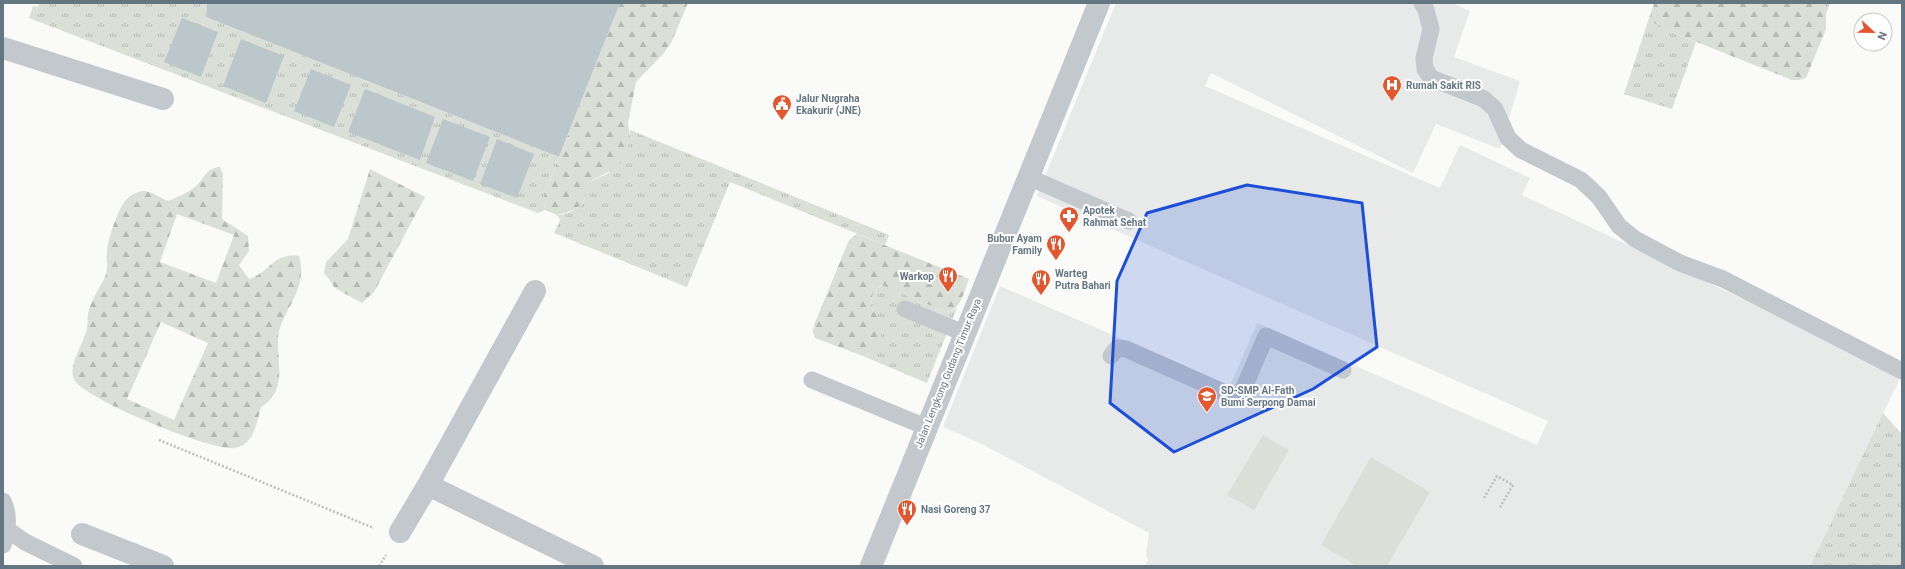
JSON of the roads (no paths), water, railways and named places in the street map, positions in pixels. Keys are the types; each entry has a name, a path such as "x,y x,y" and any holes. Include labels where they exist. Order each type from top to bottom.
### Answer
{"street":[{"name":"Jalan Lengkong Gudang Timur Raya","path":"871,566 964,333 1099,3"},
{"path":"3,48 163,99"},
{"path":"400,532 428,485 535,291"},
{"path":"428,485 593,566"},
{"path":"82,534 163,566"}],"lane":[{"path":"1422,3 1426,10 1432,29 1424,58 1425,69 1431,78 1484,99 1495,109 1508,138 1521,150 1581,180 1599,197 1619,226 1635,239 1680,263 1723,280 1902,370"},
{"path":"1028,177 1129,221"},
{"path":"905,309 964,333"},
{"path":"1111,356 1117,348 1126,349 1239,399 1266,336 1343,370"},
{"path":"812,380 926,427"},
{"path":"3,500 6,507 5,537 25,542 74,566"}],"place":[{"name":"Rumah Sakit RIS","path":"1392,102"},
{"name":"Jalur Nugraha Ekakurir (JNE)","path":"782,121"},
{"name":"Apotek Rahmat Sehat","path":"1069,233"},
{"name":"Bubur Ayam Family","path":"1056,261"},
{"name":"Warkop","path":"948,293"},
{"name":"Warteg Putra Bahari","path":"1041,296"},
{"name":"SD-SMP Al-Fath Bumi Serpong Damai","path":"1207,413"},
{"name":"Nasi Goreng 37","path":"907,526"}]}
